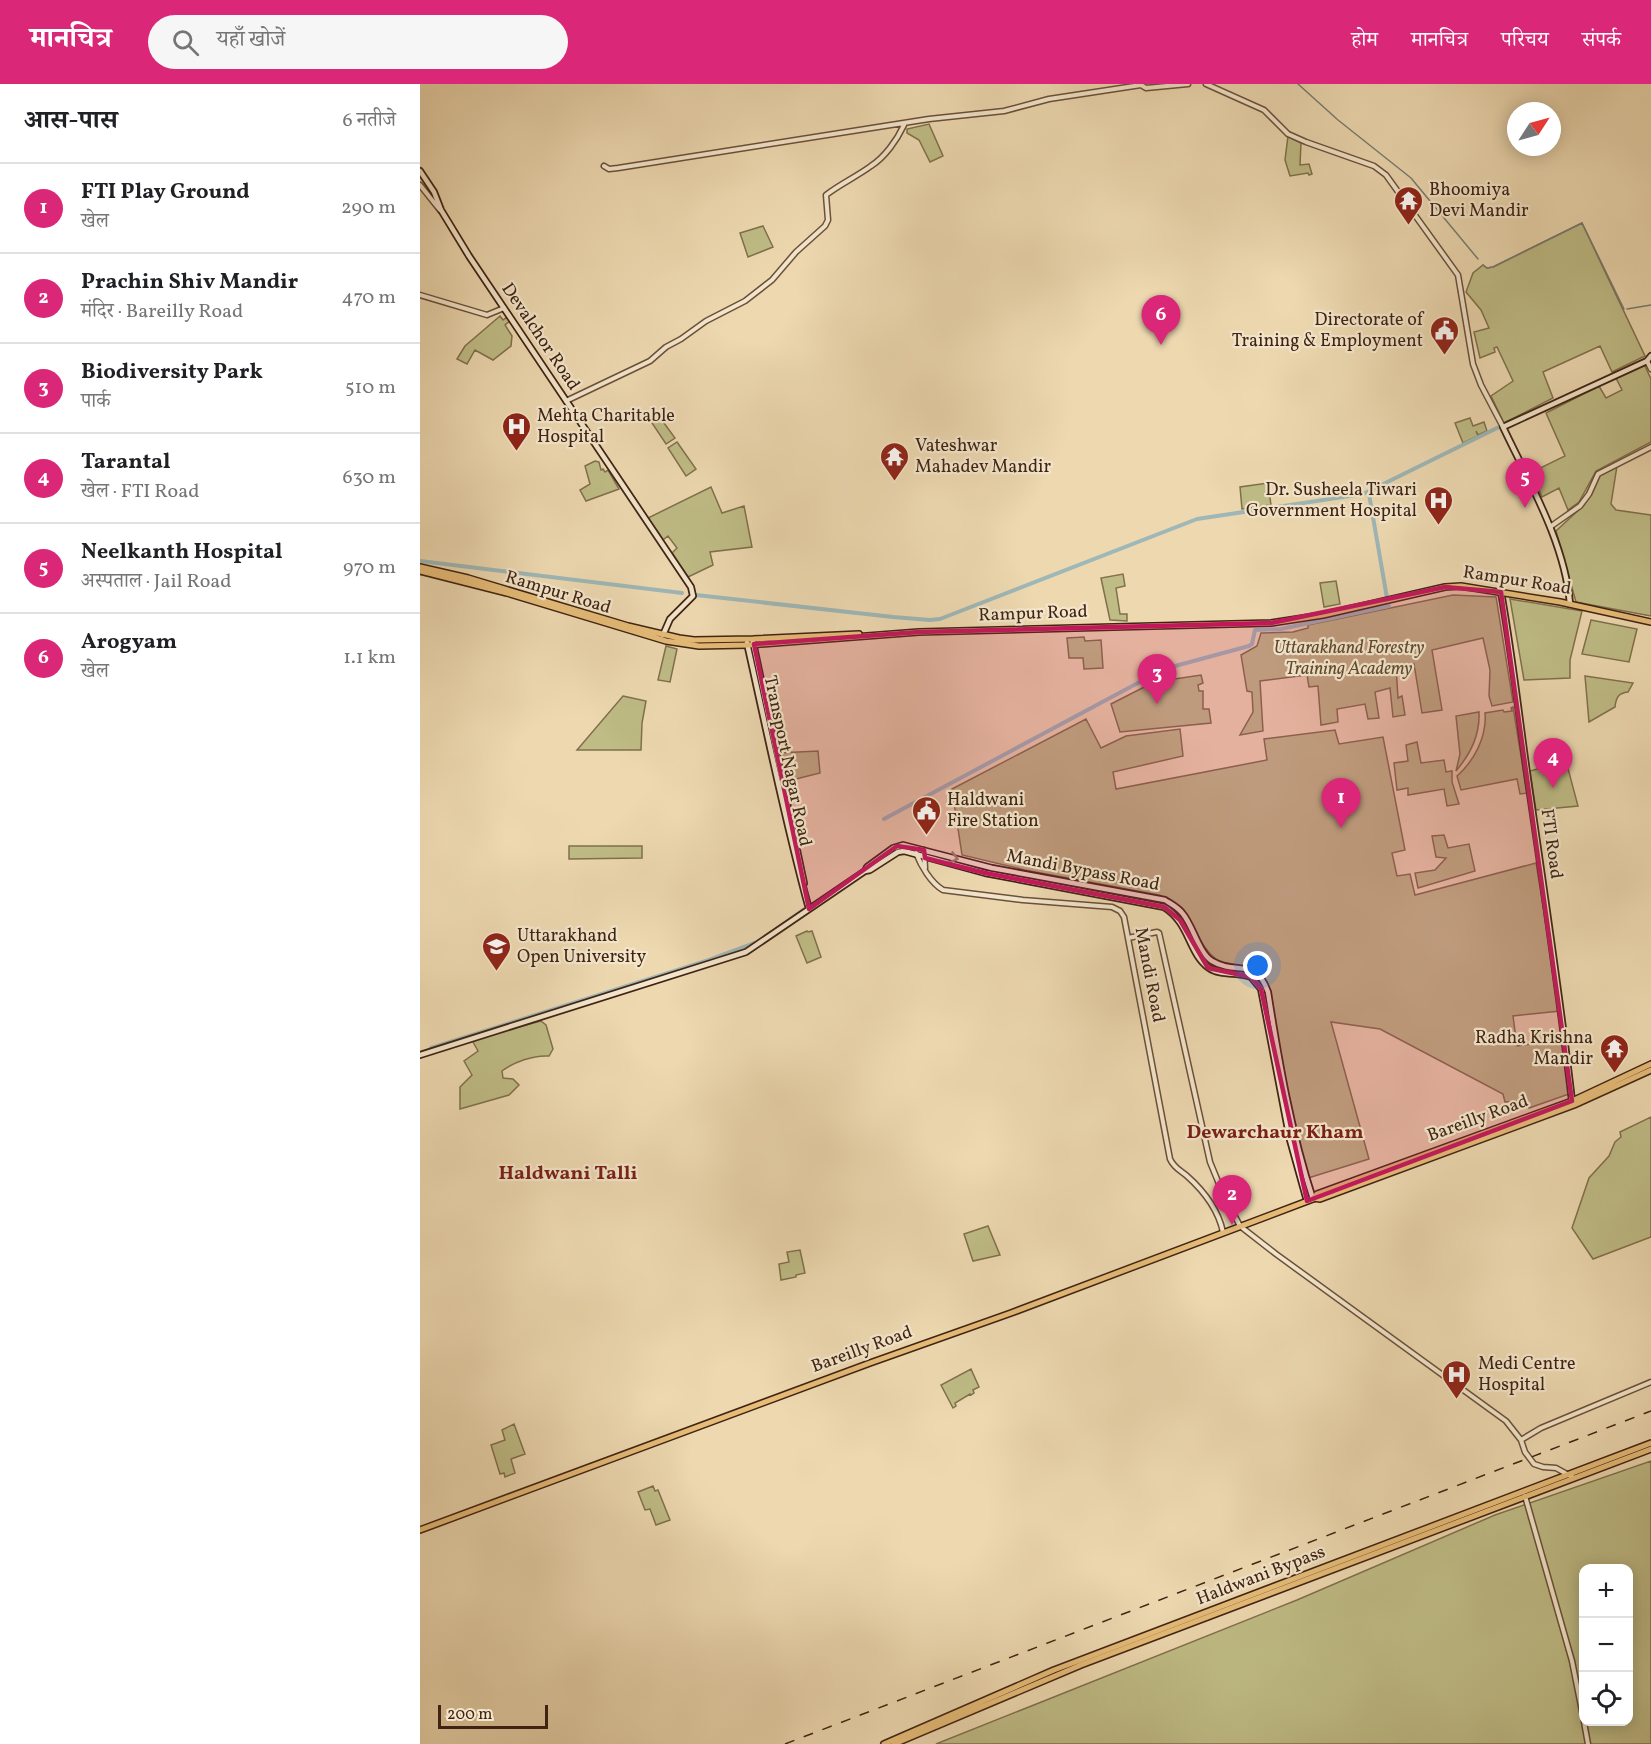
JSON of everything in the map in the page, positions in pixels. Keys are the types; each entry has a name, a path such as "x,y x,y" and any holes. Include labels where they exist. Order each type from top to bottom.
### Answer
{"main road":[{"name":"Devalchor Road","path":"420,171 423,185 438,201 441,210 504,308 691,587 693,596 670,619 663,637"},
{"path":"1570,604 1563,565 1550,527 1503,427 1647,361 1651,356"},
{"name":"Rampur Road","path":"420,569 468,578 663,637 700,643 750,642 810,636 1271,622 1323,615 1445,587 1470,586 1560,602 1651,622"},
{"name":"FTI Road","path":"1501,592 1515,674 1573,1103"},
{"path":"1560,602 1569,593"},
{"name":"Transport Nagar Road","path":"750,642 809,909"},
{"name":"Mandi Bypass Road","path":"865,871 867,867 903,844 1019,873 1165,900 1176,906 1184,915 1205,954 1212,961 1258,974 1268,993 1286,1098 1311,1199"},
{"name":"Mandi Bypass Road","path":"420,1055 746,952 865,871 898,852 904,851 997,875 1164,907 1180,920 1199,957 1208,968 1251,977 1261,988 1290,1140 1311,1199"},
{"name":"Bareilly Road","path":"1573,1103 1651,1064"},
{"name":"Bareilly Road","path":"420,1530 870,1363 1011,1314 1311,1199 1317,1194 1573,1103 1651,1070"},
{"name":"Haldwani Bypass","path":"884,1744 1054,1670 1525,1496 1651,1443"},
{"name":"Haldwani Bypass","path":"894,1744 1081,1665 1572,1476 1651,1449"}],"street":[{"path":"604,166 609,169 618,168 940,117 1004,111 1049,99 1141,84 1146,88 1188,84"},
{"path":"1206,84 1264,110 1286,133 1374,166 1386,175 1458,275 1473,364 1480,385 1503,427"},
{"path":"567,400 650,361 666,347 706,321 745,301 765,286 796,252 825,226 828,220 826,195 881,158 904,124"},
{"path":"420,295 487,315 504,308"},
{"path":"1647,361 1651,369"},
{"path":"1550,527 1580,506 1589,494 1598,474 1651,447"},
{"name":"Mandi Road","path":"914,848 938,886 951,892 1116,908 1124,917 1171,1162 1208,1196 1219,1216 1223,1232"},
{"path":"924,850 925,868"},
{"path":"1128,938 1159,933 1210,1162 1240,1226 1396,1343 1506,1421 1521,1440 1525,1452 1534,1464 1556,1468 1572,1476"},
{"path":"1521,1440 1541,1428 1651,1383"},
{"path":"1525,1496 1572,1661 1579,1696"},
{"path":"1585,1726 1588,1744"}],"highlighted area":[{"path":"1445,587 1501,592 1572,1101 1307,1201 1261,989 1251,977 1208,968 1180,920 1164,907 985,873 925,858 924,850 897,846 809,909 754,644 919,632 1271,623"}],"green space":[{"path":"929,124 943,156 930,162 919,140 907,133 907,129"},
{"path":"1288,136 1301,143 1300,165 1309,164 1312,174 1290,176 1285,160"},
{"path":"1582,223 1645,356 1612,372 1600,346 1543,372 1553,398 1504,423 1491,396 1513,381 1497,347 1494,348 1495,352 1480,358 1474,332 1489,328 1481,310 1466,292 1473,273 1483,265 1487,268 1493,267"},
{"path":"763,226 773,247 748,257 740,233"},
{"path":"500,316 503,320 507,317 510,321 505,325 512,336 511,346 493,360 475,350 467,364 457,359 465,346"},
{"path":"1644,364 1651,379 1651,442 1596,471 1579,502 1568,510 1559,488 1542,497 1532,472 1565,456 1546,413 1599,386 1606,398 1622,390 1616,378"},
{"path":"656,412 675,438 666,444 648,417"},
{"path":"1470,418 1473,426 1484,422 1487,431 1478,435 1476,431 1478,436 1463,443 1455,423"},
{"path":"677,442 696,469 686,476 668,448"},
{"path":"595,461 599,462 601,470 605,472 608,470 619,489 586,501 580,490 590,484 585,466"},
{"path":"1617,466 1611,504 1616,510 1651,515 1651,616 1576,602 1556,531 1584,505 1600,475"},
{"path":"1268,483 1271,505 1242,509 1240,487"},
{"path":"711,487 722,513 744,506 752,547 710,552 713,565 688,577 672,553 677,548 668,536 663,540 648,518"},
{"path":"1123,574 1125,586 1116,588 1120,614 1127,614 1127,621 1110,620 1101,578"},
{"path":"1336,581 1340,604 1324,607 1320,583"},
{"name":"Uttarakhand Forestry Training Academy","path":"1453,595 1496,597 1513,702 1492,706 1489,696 1490,670 1483,638 1432,650 1442,710 1422,713 1414,664 1396,666 1398,698 1402,696 1405,715 1393,717 1390,688 1375,692 1379,718 1368,719 1365,704 1337,709 1338,722 1321,725 1318,686 1309,687 1307,675 1260,681 1263,731 1240,735 1253,712 1252,692 1247,691 1241,655 1257,646 1261,633 1293,632 1308,628 1308,625"},
{"path":"1510,599 1582,611 1570,660 1570,678 1524,680"},
{"path":"1591,620 1637,629 1629,662 1582,654"},
{"path":"1084,637 1085,641 1101,640 1103,668 1084,669 1083,658 1069,658 1067,638"},
{"path":"666,646 677,649 670,682 658,680"},
{"path":"1201,675 1203,683 1198,685 1199,691 1203,691 1203,709 1209,709 1211,723 1120,732 1111,704 1154,682"},
{"path":"1585,676 1633,683 1628,692 1618,696 1615,707 1589,722"},
{"path":"623,696 646,701 641,750 577,750"},
{"path":"1513,707 1527,793 1520,794 1517,779 1461,790 1457,776 1474,756 1482,740 1485,713 1512,711"},
{"path":"1479,712 1474,743 1456,771 1460,754 1456,716"},
{"path":"1086,719 1101,748 1126,736 1180,729 1183,756 1113,772 1116,789 1267,760 1264,739 1335,730 1339,744 1383,737 1405,850 1392,853 1397,876 1410,874 1415,895 1536,863 1560,1011 1513,1016 1517,1046 1563,1040 1569,1094 1529,1108 1523,1101 1505,1102 1503,1094 1380,1029 1331,1022 1369,1159 1305,1179 1267,985 1256,971 1223,963 1216,959 1206,949 1183,910 1174,902 1159,895 1025,870 962,855 952,789"},
{"path":"1417,742 1421,763 1444,760 1446,772 1452,771 1452,782 1459,804 1447,806 1444,789 1408,795 1408,788 1397,790 1394,763 1408,761 1406,745"},
{"path":"818,751 820,773 784,782 778,753"},
{"path":"1566,761 1578,806 1536,810 1530,771"},
{"path":"1444,835 1448,848 1469,844 1475,871 1418,888 1415,873 1435,870 1446,858 1436,857 1432,836"},
{"path":"569,846 642,846 642,858 569,859"},
{"path":"812,931 821,957 807,963 796,936"},
{"path":"541,1021 546,1025 553,1049 549,1056 524,1060 502,1071 503,1078 513,1079 519,1085 509,1095 460,1109 460,1087 472,1075 464,1061 478,1051 473,1042 477,1038"},
{"path":"1651,1117 1651,1237 1593,1259 1572,1228 1589,1178 1609,1156 1615,1142 1621,1137 1620,1132"},
{"path":"988,1226 1000,1255 973,1261 964,1234"},
{"path":"800,1250 805,1273 781,1280 779,1264 789,1262 787,1252"},
{"path":"971,1369 979,1387 973,1390 974,1393 971,1395 955,1403 956,1406 953,1408 941,1385"},
{"path":"514,1424 525,1454 511,1459 515,1473 505,1477 504,1473 500,1474 491,1445 505,1440 502,1430"},
{"path":"1651,1461 1651,1744 936,1744 1297,1600 1495,1515"},
{"path":"653,1486 655,1491 658,1490 670,1520 656,1525 650,1509 645,1510 638,1492"}],"waterway":[{"path":"1298,84 1338,120 1411,178 1478,259"},
{"path":"1483,265 1487,268 1493,267 1582,223 1624,309"},
{"path":"1627,309 1651,305"},
{"path":"696,595 893,617 940,619 1197,519 1363,494 1499,427"},
{"path":"1370,492 1387,598"},
{"path":"420,561 682,593"},
{"path":"884,819 1164,669 1249,646 1252,644 1255,630 1281,629 1389,606"},
{"path":"774,931 803,910"},
{"path":"431,1048 709,960 755,943"}],"railway":[{"path":"785,1744 1651,1411"}],"place":[{"name":"Bhoomiya Devi Mandir","path":"1408,226"},
{"name":"Arogyam","path":"1161,345"},
{"name":"Directorate of Training & Employment","path":"1444,356"},
{"name":"Mehta Charitable Hospital","path":"516,452"},
{"name":"Vateshwar Mahadev Mandir","path":"894,482"},
{"name":"Neelkanth Hospital","path":"1525,508"},
{"name":"Dr. Susheela Tiwari Government Hospital","path":"1438,526"},
{"name":"Biodiversity Park","path":"1157,704"},
{"name":"Tarantal","path":"1553,788"},
{"name":"FTI Play Ground","path":"1341,828"},
{"name":"Haldwani Fire Station","path":"926,836"},
{"name":"Uttarakhand Open University","path":"496,972"},
{"name":"Radha Krishna Mandir","path":"1614,1074"},
{"name":"Prachin Shiv Mandir","path":"1232,1225"},
{"name":"Medi Centre Hospital","path":"1457,1400"}],"district":[{"name":"Dewarchaur Kham","path":"1275,1133"},
{"name":"Haldwani Talli","path":"568,1174"}]}
